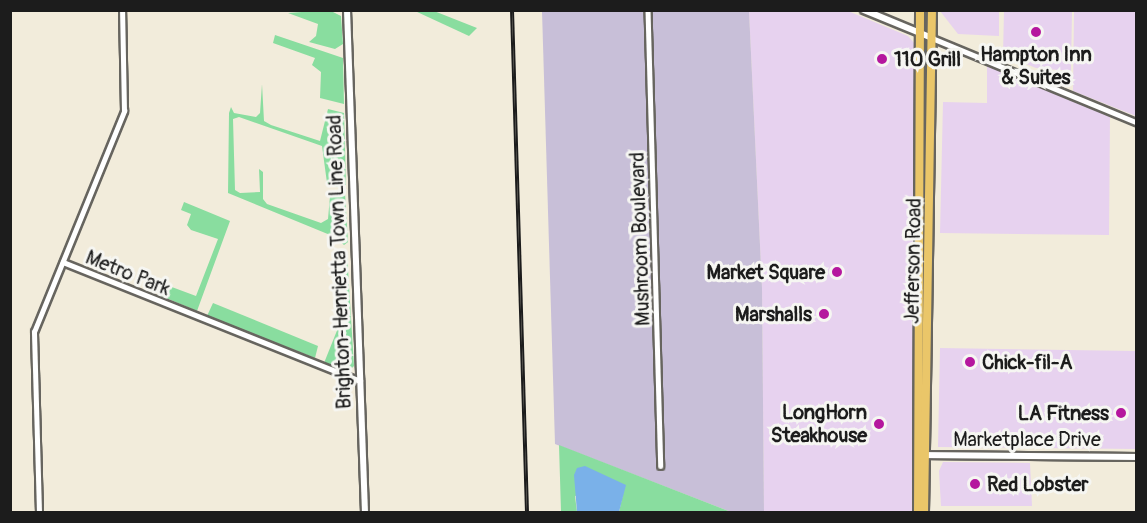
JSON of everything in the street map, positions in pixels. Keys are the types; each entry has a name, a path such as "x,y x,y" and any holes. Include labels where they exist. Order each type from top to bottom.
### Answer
{"main road":[{"name":"Jefferson Road","path":"920,10 924,513"},
{"name":"Jefferson Road","path":"918,513 922,455 932,10"}],"street":[{"name":"Metro Park","path":"122,10 124,111 63,262 360,381"},
{"name":"Brighton-Henrietta Town Line Road","path":"346,10 365,513"},
{"name":"Mushroom Boulevard","path":"648,10 661,466"},
{"path":"864,10 1137,122"},
{"path":"39,513 33,336 63,262"},
{"name":"Marketplace Drive","path":"922,455 1137,457"}],"shaded area":[{"path":"542,11 749,11 762,288 764,512 731,512 555,444"},
{"name":"Market Square","path":"749,11 848,11 908,36 915,44 913,512 764,512 762,288"},
{"path":"940,11 999,11 999,36 958,34"},
{"path":"1004,11 1072,11 1071,71 1036,68 1003,55"},
{"path":"1074,11 1136,11 1136,116 1073,91"},
{"path":"987,65 1110,115 1109,235 940,233 943,102 987,103"},
{"path":"940,348 1136,351 1136,449 938,447"},
{"path":"943,462 1030,463 1032,506 941,506 939,471"}],"green space":[{"path":"329,10 341,16 343,44 335,49 309,42 316,36 318,24 288,13"},
{"path":"415,11 434,11 477,28 469,36"},
{"path":"275,35 343,58 344,104 320,98 321,72 312,65 315,58 273,43"},
{"path":"262,84 264,121 271,125 320,141 328,109 344,113 346,185 337,187 327,183 322,146 239,117 233,119 235,190 240,193 260,192 259,169 263,172 263,199 267,204 321,223 328,219 330,196 345,193 348,242 344,245 335,237 228,193 229,113 231,107 234,113 256,117 260,113"},
{"path":"184,202 230,221 197,311 159,295 161,283 196,296 218,239 191,230 187,225 191,214 181,210"},
{"path":"347,253 354,366 346,374 324,363 344,313 340,257"},
{"path":"213,303 318,346 315,358 207,316"},
{"path":"559,445 731,512 619,512 625,485 575,496 577,512 561,512"}],"water":[{"path":"585,466 626,485 619,512 577,512 574,475 577,468"}],"railway":[{"path":"512,10 527,512"}],"place":[{"name":"Hampton Inn & Suites","path":"1036,32"},
{"name":"110 Grill","path":"882,59"},
{"name":"Market Square","path":"837,272"},
{"name":"Marshalls","path":"824,314"},
{"name":"Chick-fil-A","path":"970,362"},
{"name":"LA Fitness","path":"1121,413"},
{"name":"LongHorn Steakhouse","path":"879,424"},
{"name":"Red Lobster","path":"975,484"}]}
